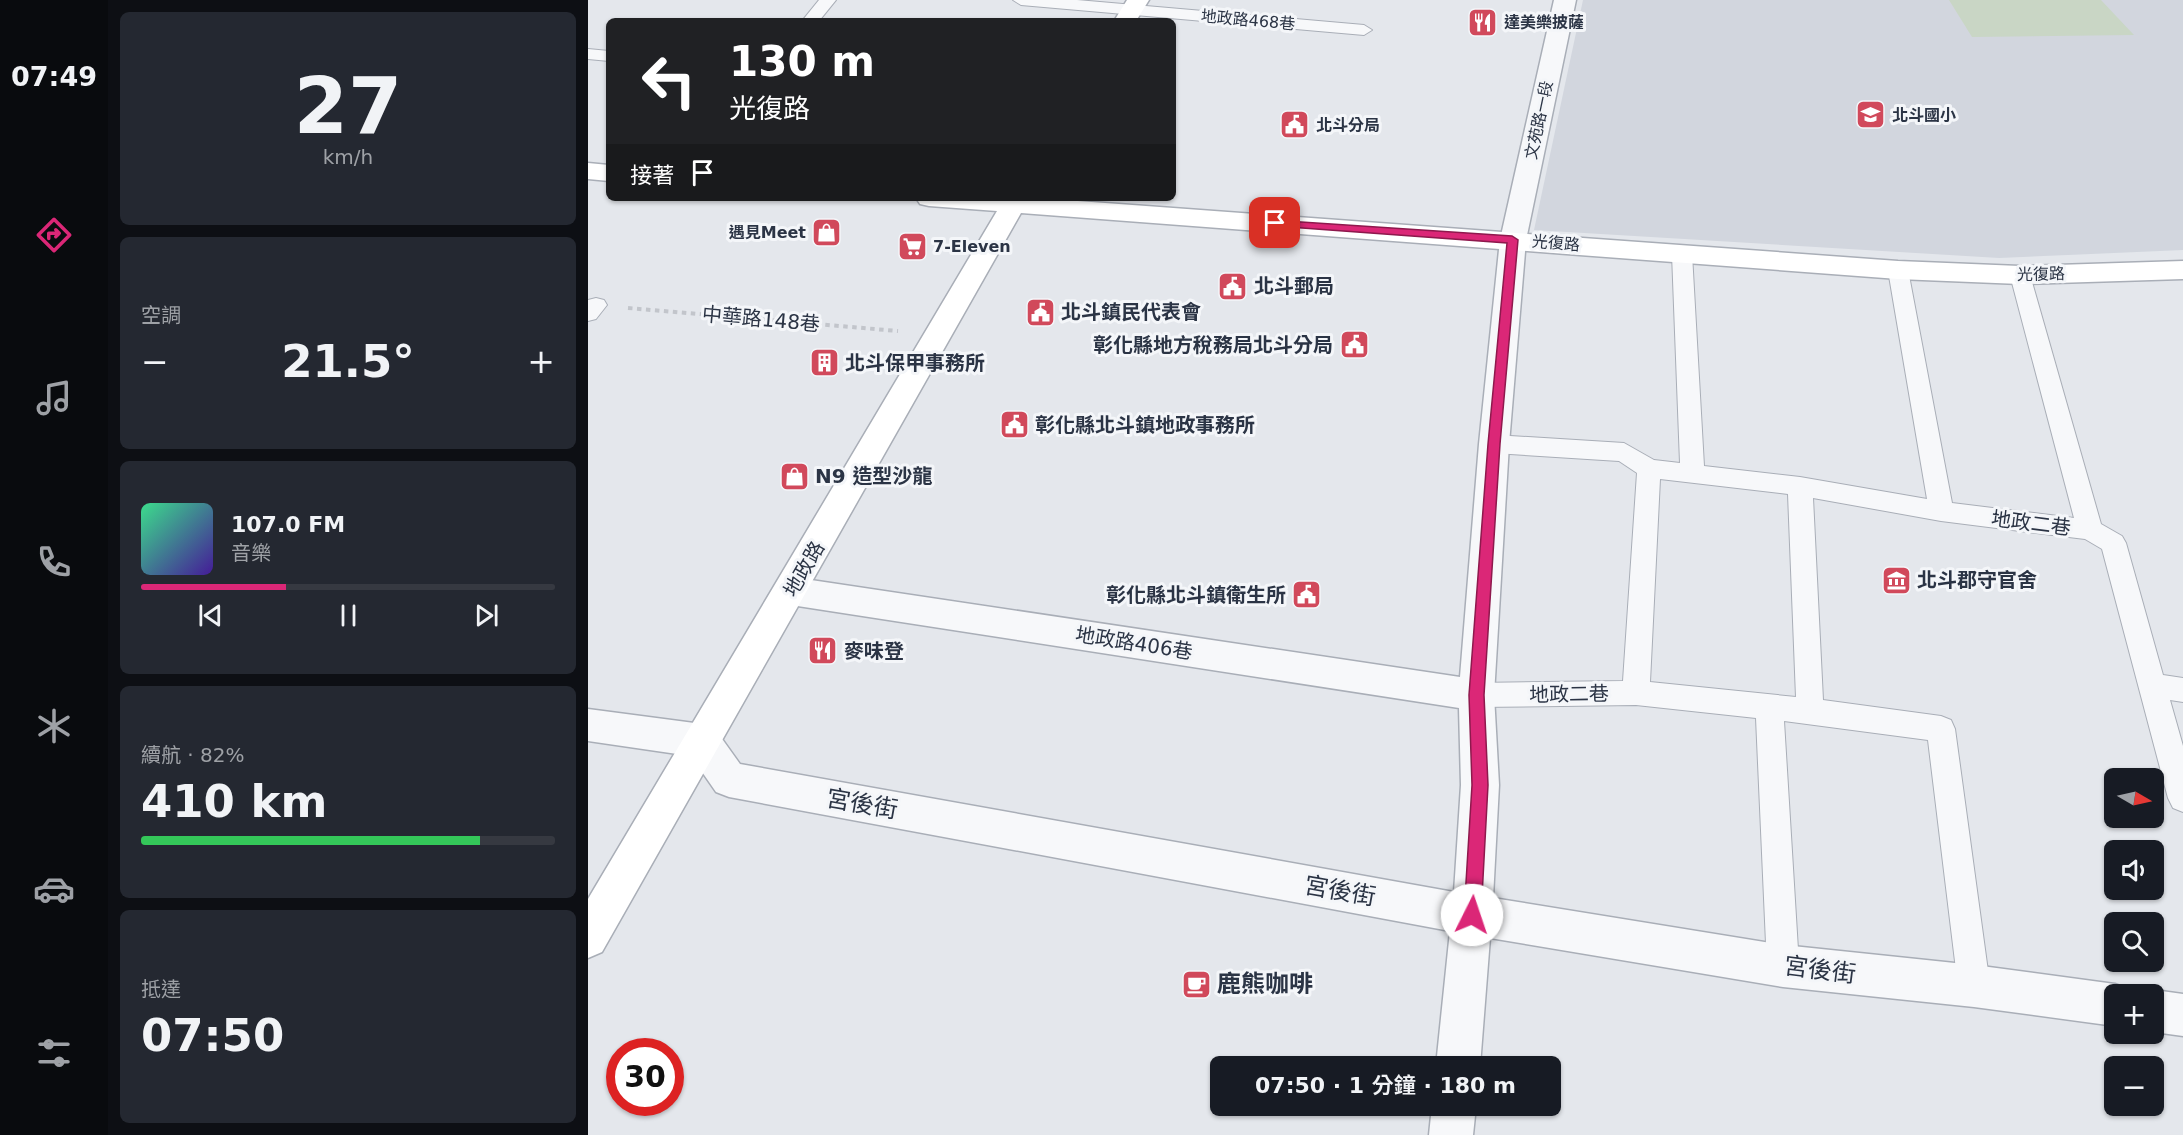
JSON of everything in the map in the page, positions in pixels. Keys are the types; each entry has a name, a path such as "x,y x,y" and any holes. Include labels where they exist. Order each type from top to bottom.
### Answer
{"street":[{"name":"文苑路一段","path":"1459,1056 1472,915 1480,785 1476,695 1494,444 1512,240 1565,0"},
{"path":"588,171 606,173"},
{"name":"光復路","path":"1015,201 1898,270 2020,275 2183,270"},
{"name":"地政路","path":"588,938 1015,201"},
{"name":"地政路406巷","path":"791,591 1476,695"},
{"path":"588,724 702,741"},
{"name":"宮後街","path":"702,741 729,780 1472,915 1783,966 1974,986 2104,1004"},
{"path":"2164,1012 2183,1014"},
{"path":"1451,1135 1453,1116"}],"lane":[{"path":"813,18 828,0"},
{"name":"地政路468巷","path":"1021,0 1364,30"},
{"path":"588,54 606,56"},
{"path":"1682,254 1692,474"},
{"path":"1898,270 1941,511"},
{"path":"2020,275 2090,530"},
{"name":"地政二巷","path":"1494,444 1624,452 1649,469 1800,486 1941,511 2090,530 2113,543 2183,798"},
{"path":"1636,693 1649,469"},
{"path":"1800,486 1810,711"},
{"path":"2152,686 2183,690"},
{"name":"地政二巷","path":"1476,695 1636,693 1810,711 1941,729 1974,986"},
{"path":"1769,707 1783,966"}],"path":[{"name":"中華路148巷","path":"592,310 938,334"}],"shaded area":[{"name":"北斗國小","path":"1583,0 2183,0 2183,250 1999,258 1534,230"}],"green space":[{"path":"1949,0 2101,0 2134,35 1972,37"}],"place":[{"name":"達美樂披薩","path":"1483,22"},
{"name":"北斗國小","path":"1871,115"},
{"name":"北斗分局","path":"1295,125"},
{"name":"遇見Meet","path":"827,232"},
{"name":"7-Eleven","path":"912,246"},
{"name":"北斗郵局","path":"1233,286"},
{"name":"北斗鎮民代表會","path":"1040,312"},
{"name":"彰化縣地方稅務局北斗分局","path":"1354,345"},
{"name":"北斗保甲事務所","path":"824,363"},
{"name":"彰化縣北斗鎮地政事務所","path":"1014,425"},
{"name":"N9 造型沙龍","path":"794,476"},
{"name":"北斗郡守官舍","path":"1896,580"},
{"name":"彰化縣北斗鎮衛生所","path":"1307,595"},
{"name":"麥味登","path":"823,651"},
{"name":"鹿熊咖啡","path":"1196,984"}],"route":[{"path":"1275,223 1512,240 1494,444 1476,695 1480,785 1472,915"}]}
